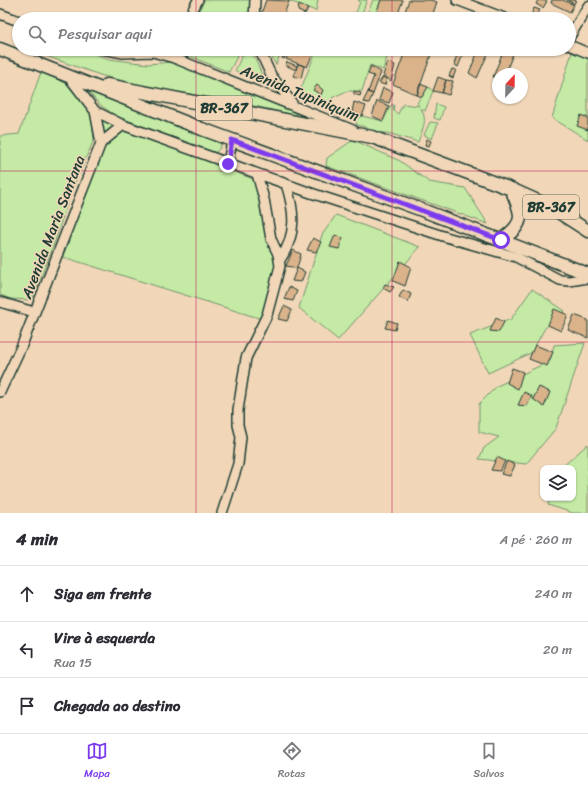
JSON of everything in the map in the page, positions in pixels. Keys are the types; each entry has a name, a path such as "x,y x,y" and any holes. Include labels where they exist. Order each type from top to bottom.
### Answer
{"main road":[{"name":"BR-367","path":"0,49 12,51"},
{"name":"BR-367","path":"29,56 72,77 232,140 588,274"},
{"name":"BR-367","path":"72,77 372,137 511,189 549,206 588,231"},
{"path":"501,240 515,230 519,225 520,208 511,189"}],"street":[{"path":"192,12 198,0"},
{"path":"254,12 255,0"},
{"path":"457,0 489,12"},
{"path":"479,8 484,0"},
{"path":"576,26 588,6"},
{"path":"0,14 12,18"},
{"path":"576,48 588,53"},
{"name":"Avenida Tupiniquim","path":"170,56 372,137"},
{"path":"262,56 271,75 292,105"},
{"name":"Avenida Maria Santana","path":"0,392 22,346 34,312 101,144 95,111 72,77"},
{"path":"95,111 123,125 228,164 439,234 516,257 560,280 569,282 588,278"},
{"path":"101,144 123,125"},
{"path":"228,164 232,140"},
{"path":"222,513 238,464 241,437 238,425 238,410 244,366 251,345 267,315 280,266 280,260 271,239 264,198 257,174"},
{"path":"280,260 290,241 294,216 286,184"},
{"path":"0,302 34,312"}],"green space":[{"path":"199,0 251,0 249,12 193,12"},
{"path":"287,0 318,0 316,11"},
{"path":"358,0 367,0 362,12 356,12 360,2"},
{"path":"373,0 381,0 377,12 368,12"},
{"path":"576,54 588,59 588,140 552,118 571,56 576,56"},
{"path":"46,56 100,56 109,59 148,64 172,62 314,119 226,100 150,87 103,76"},
{"path":"189,56 237,56 229,72"},
{"path":"242,56 254,56 265,82 235,71"},
{"path":"271,56 279,56 276,65"},
{"path":"314,56 387,56 383,70 370,65 362,91 347,91 333,97 328,109 300,91"},
{"path":"41,72 66,83 91,113 94,140 71,191 56,238 32,300 11,299 0,295 0,136 19,134"},
{"path":"82,84 222,139 220,148 215,153 116,116 100,105"},
{"path":"428,87 433,91 425,111 420,108 423,112 424,120 423,129 418,142 388,133 369,132 365,127 357,125 355,119 362,116 383,121 391,105 394,105 393,110 398,114 403,104 419,106 417,103"},
{"path":"436,104 444,107 440,120 434,118"},
{"path":"95,111 123,125 101,143"},
{"path":"430,122 438,123 432,139 424,135"},
{"path":"124,129 253,179 280,260 265,320 60,256 104,148"},
{"path":"353,140 400,161 429,182 465,188 488,224 326,166 327,158"},
{"path":"336,215 420,247 338,340 299,308 322,235"},
{"path":"532,289 565,311 545,328 531,353 488,373 470,335 511,319"},
{"path":"585,343 556,428 526,464 479,459 484,448 499,437 479,432 479,404 497,386 550,361 554,345"},
{"path":"588,444 588,513 573,513 548,505 549,501 576,501 576,465 564,465"}],"building":[{"path":"266,0 289,1 285,12 262,12"},
{"path":"381,0 403,0 399,12 377,12"},
{"path":"409,0 430,0 437,2 433,12 405,12"},
{"path":"538,0 547,1 543,8 536,4"},
{"path":"552,0 563,0 574,5 570,12 551,3"},
{"path":"567,0 576,0 574,4"},
{"path":"299,4 308,8 306,12 298,11"},
{"path":"534,8 540,10 539,12 532,12"},
{"path":"288,56 312,56 307,67 286,59"},
{"path":"403,56 431,56 417,95 393,84"},
{"path":"457,56 462,56 458,67 454,64"},
{"path":"476,56 487,56 477,78 469,73"},
{"path":"501,56 512,56 507,68 497,68"},
{"path":"287,62 297,66 296,70 285,65"},
{"path":"388,62 395,65 391,81 383,75"},
{"path":"298,64 304,66 301,78 293,76"},
{"path":"371,66 381,72 373,94 368,92 374,76 368,74"},
{"path":"452,69 456,70 453,78 449,76"},
{"path":"383,77 387,79 385,85 379,83"},
{"path":"438,77 446,80 442,93 433,91"},
{"path":"446,80 453,81 449,95 442,93"},
{"path":"420,84 428,87 422,97 417,95"},
{"path":"317,85 323,90 321,95 313,90"},
{"path":"383,88 393,92 389,103 379,100"},
{"path":"354,91 361,93 360,96 354,94"},
{"path":"368,92 373,94 369,103 363,102"},
{"path":"377,101 389,106 383,121 372,116"},
{"path":"354,102 366,106 362,116 352,112"},
{"path":"581,115 588,118 588,130 577,126"},
{"path":"427,139 431,141 429,146 425,145"},
{"path":"335,235 343,238 339,249 330,247"},
{"path":"313,238 321,242 316,252 307,250"},
{"path":"293,250 301,254 297,268 286,266"},
{"path":"400,261 411,267 405,286 393,281"},
{"path":"297,268 305,272 301,282 292,281"},
{"path":"385,284 394,287 390,292 383,288"},
{"path":"289,287 297,291 293,301 284,299"},
{"path":"403,290 411,294 408,302 399,297"},
{"path":"284,306 292,310 287,321 278,319"},
{"path":"554,309 568,315 561,331 548,325"},
{"path":"574,315 588,320 588,338 568,330"},
{"path":"496,318 504,322 499,332 490,331"},
{"path":"388,320 397,323 395,330 385,328"},
{"path":"535,345 553,352 547,366 529,359"},
{"path":"512,368 523,372 518,389 507,383"},
{"path":"539,387 550,392 544,407 533,399"},
{"path":"524,392 532,396 527,406 518,405"},
{"path":"497,457 505,461 500,471 491,470"},
{"path":"507,461 515,465 510,476 501,474"}],"route":[{"path":"228,164 232,140 501,240"}]}
